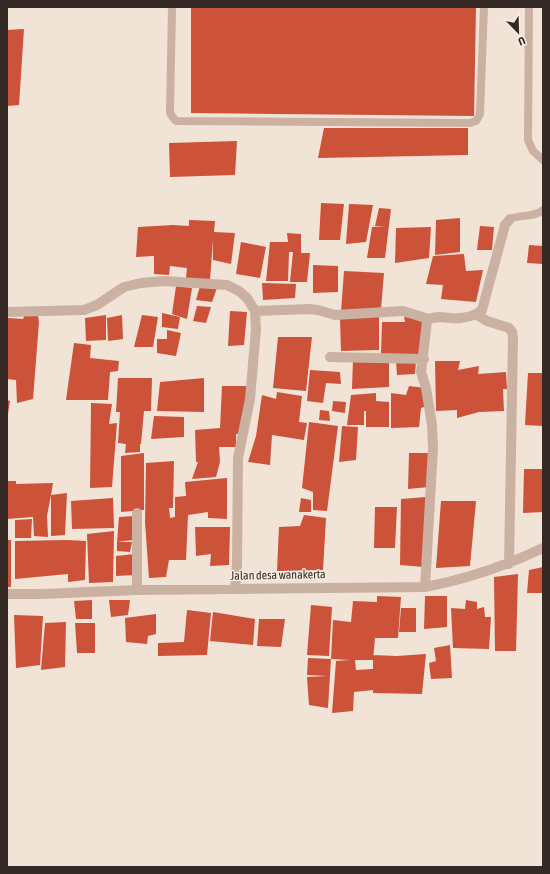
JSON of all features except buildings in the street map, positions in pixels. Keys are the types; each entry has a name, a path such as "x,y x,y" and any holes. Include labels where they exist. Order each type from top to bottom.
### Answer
{"street":[{"path":"255,311 310,309 335,315 403,312 429,319 460,319 476,314 482,310 505,225 510,219"},
{"path":"7,312 84,310 97,305 124,288 141,283 164,281 227,285 239,290 243,294 255,311 256,329 250,399 238,458 237,564 234,589"},
{"path":"476,314 487,321 508,328 512,332 513,338 509,564"},
{"path":"426,587 433,448 432,425 426,388 421,372 424,359 426,326 429,319"},
{"path":"330,356 424,359"},
{"path":"136,514 137,590"},
{"name":"Jalan desa wanakerta","path":"7,594 137,590 426,587 452,582 509,564 543,548"}],"lane":[{"path":"172,7 170,112 176,121 470,123 476,120 480,114 484,7"},
{"path":"529,7 528,140 533,151 543,160"},
{"path":"510,219 516,216 539,213 543,210"}]}
